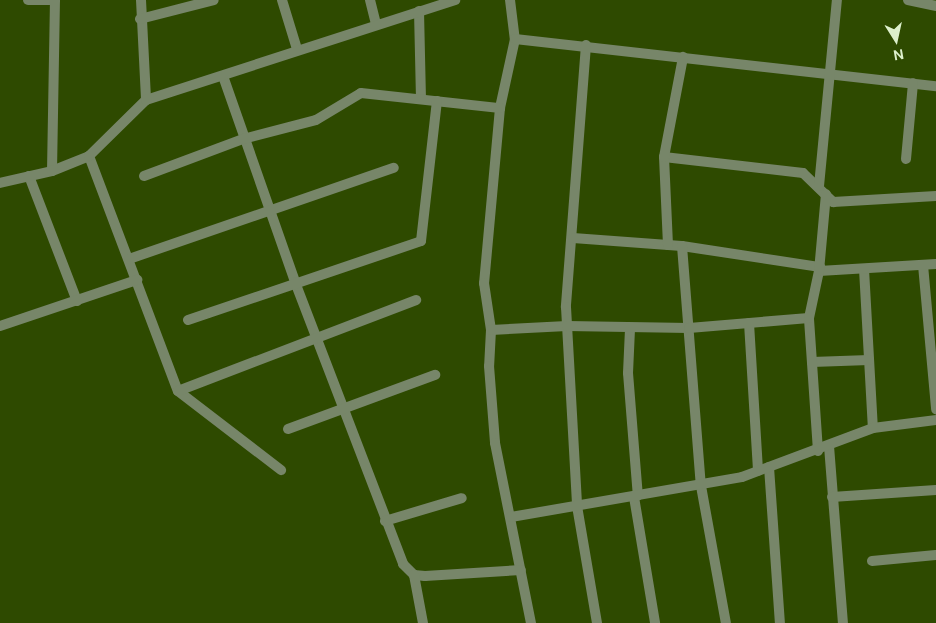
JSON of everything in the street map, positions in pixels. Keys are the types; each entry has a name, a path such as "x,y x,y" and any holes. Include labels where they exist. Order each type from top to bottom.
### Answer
{"street":[{"path":"28,0 55,0 52,171"},
{"path":"141,0 140,19 146,100"},
{"path":"140,19 214,0"},
{"path":"282,0 297,49"},
{"path":"370,0 376,24"},
{"path":"510,0 515,39 500,108 484,283 491,330 489,366 495,443 511,517 530,623"},
{"path":"818,451 809,318 819,269 823,190 834,74 837,0"},
{"path":"908,0 936,6"},
{"path":"0,183 52,171 89,156 146,100 223,76 297,49 449,1"},
{"path":"418,11 421,99"},
{"path":"515,39 586,45 936,86"},
{"path":"586,45 567,326 577,506 597,623"},
{"path":"668,245 664,158 683,57"},
{"path":"223,76 243,139 295,282 385,521 403,564 414,575 423,623"},
{"path":"906,159 913,83"},
{"path":"144,176 243,139 316,120 361,93 500,108"},
{"path":"188,320 295,282 421,241 437,101"},
{"path":"89,156 178,390 281,470"},
{"path":"664,158 803,173 834,202 936,196"},
{"path":"129,259 394,168"},
{"path":"29,176 77,301"},
{"path":"573,238 682,246 819,269 864,269 936,264"},
{"path":"682,246 701,486 726,623"},
{"path":"924,265 932,320 936,409"},
{"path":"864,269 872,428"},
{"path":"0,326 137,280"},
{"path":"178,390 317,340 416,300"},
{"path":"491,330 567,326 630,329 689,328 809,318"},
{"path":"749,323 758,471"},
{"path":"630,329 628,373 636,496 656,623"},
{"path":"812,362 869,360"},
{"path":"288,429 435,375"},
{"path":"511,517 701,486 758,471 818,451 872,428 936,420"},
{"path":"829,446 843,623"},
{"path":"769,467 780,623"},
{"path":"832,497 936,490"},
{"path":"385,521 462,498"},
{"path":"872,561 936,555"},
{"path":"414,575 521,570"}]}
